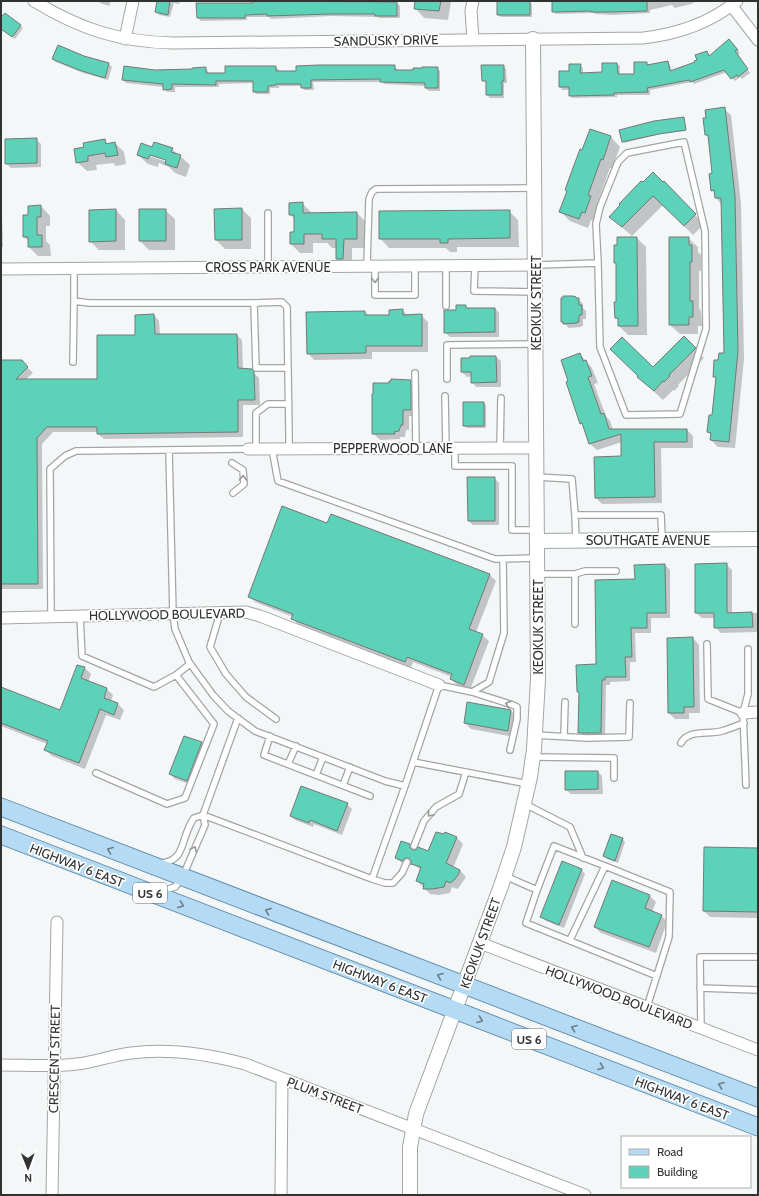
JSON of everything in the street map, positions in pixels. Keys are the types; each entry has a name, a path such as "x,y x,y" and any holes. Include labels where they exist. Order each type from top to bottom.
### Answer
{"main road":[{"name":"HIGHWAY 6 EAST","path":"1,807 182,878 758,1098"},
{"name":"HIGHWAY 6 EAST","path":"1,836 758,1127"}],"street":[{"name":"SANDUSKY DRIVE","path":"34,1 53,13 74,23 99,32 125,39 174,43 643,38 665,36 682,31 716,16 734,3"},
{"path":"125,39 133,1"},
{"path":"473,1 471,11 473,39"},
{"path":"734,3 758,40"},
{"name":"KEOKUK STREET","path":"410,1195 410,1147 412,1129 416,1114 480,943 518,834 532,757 538,679 534,39"},
{"name":"CROSS PARK AVENUE","path":"1,269 535,265"},
{"name":"PEPPERWOOD LANE","path":"252,449 537,448"},
{"name":"SOUTHGATE AVENUE","path":"537,535 576,540 758,539"},
{"name":"HOLLYWOOD BOULEVARD","path":"1,618 246,612 260,616 439,685"},
{"path":"743,718 758,712"},
{"name":"CRESCENT STREET","path":"52,1195 57,922"},
{"name":"HOLLYWOOD BOULEVARD","path":"480,943 758,1050"},
{"name":"PLUM STREET","path":"1,1065 78,1064 130,1053 172,1051 197,1053 221,1058 245,1064 585,1195"},
{"path":"281,1195 282,1079"}],"lane":[{"path":"684,142 705,231 706,329 680,414 626,415 600,347 598,263 596,224 600,207 618,162 627,153 684,142"},
{"path":"414,266 415,295 375,295 371,266 369,198 376,188 535,188"},
{"path":"268,213 268,267"},
{"path":"535,265 598,263"},
{"path":"446,265 446,306"},
{"path":"475,265 474,291 536,292"},
{"path":"73,362 74,268"},
{"path":"74,301 89,303 282,302 287,307 289,449"},
{"path":"254,303 256,368 288,368"},
{"path":"447,378 447,345 536,344"},
{"path":"415,373 416,448"},
{"path":"445,396 451,448 455,466 512,466 512,530 537,535"},
{"path":"500,398 500,448"},
{"path":"51,616 50,469 65,456 76,451 252,449 256,413 268,404 288,404"},
{"path":"272,449 278,481 495,559 537,558"},
{"path":"169,451 173,614 175,629 190,664 213,694 228,710 255,731 385,781 405,786"},
{"path":"232,463 243,470 244,484 232,493"},
{"path":"537,477 572,479 576,540"},
{"path":"575,515 661,515 662,540"},
{"path":"472,692 489,682 504,633 503,559"},
{"path":"538,574 574,574 585,571 616,571"},
{"path":"574,574 575,624"},
{"path":"220,612 210,647 226,674 246,697 276,718"},
{"path":"80,616 82,656 154,687 190,664"},
{"path":"707,644 708,699 743,718"},
{"path":"746,785 743,718 748,694 748,649"},
{"path":"96,773 167,804 185,798 214,724 176,674"},
{"path":"372,879 439,685 472,692 516,707 517,719 510,750"},
{"path":"564,736 565,702"},
{"path":"534,734 588,738 629,737 630,703"},
{"path":"151,893 175,887 182,878 205,825 203,815 238,718"},
{"path":"681,744 683,738 688,735 723,731 743,718"},
{"path":"270,736 264,755 370,796"},
{"path":"288,764 296,746"},
{"path":"316,775 323,757"},
{"path":"532,757 614,758 614,778"},
{"path":"413,762 528,784"},
{"path":"343,785 350,767"},
{"path":"414,846 424,821 436,807 459,794 466,772"},
{"path":"524,804 570,827 583,858"},
{"path":"146,864 163,863 172,860 180,854 188,829 194,818 203,815 385,883 393,883 402,873 407,862"},
{"path":"647,1007 657,976 669,937 670,892 554,846 526,923 657,976"},
{"path":"570,940 604,866"},
{"path":"504,876 537,890"},
{"path":"701,1028 700,957 758,957"},
{"path":"700,988 758,990"}],"building":[{"path":"157,1 170,1 168,15 155,12"},
{"path":"253,1 397,2 397,16 375,16 375,14 329,14 267,16 267,14 245,15 245,18 197,18 196,3 253,3"},
{"path":"415,1 441,1 439,11 414,9"},
{"path":"497,1 530,1 530,15 497,15"},
{"path":"552,1 647,1 647,11 552,12"},
{"path":"5,13 21,25 12,37 1,29 1,17"},
{"path":"729,39 738,50 735,51 748,69 738,77 737,75 731,79 724,70 690,82 689,80 647,88 648,92 614,93 614,95 569,96 569,87 559,87 559,71 569,71 569,64 581,64 580,73 602,72 602,63 617,63 618,74 634,74 634,62 647,62 647,65 668,61 670,71 695,62 694,61 697,60 695,55 707,51 709,56"},
{"path":"58,45 84,56 109,63 105,78 79,70 52,59"},
{"path":"395,65 395,70 413,70 413,68 438,67 438,88 425,88 425,83 380,82 380,79 311,80 311,88 301,88 301,84 276,84 268,86 268,92 253,92 253,81 216,81 216,85 172,84 172,89 163,90 163,84 122,80 124,66 155,70 206,67 206,73 225,73 225,66 276,66 276,71 296,71 296,66"},
{"path":"481,65 504,65 502,95 486,95 486,81 482,81"},
{"path":"725,107 735,196 738,352 729,442 710,440 711,433 707,432 709,415 712,415 716,377 713,377 714,360 718,360 719,353 724,353 721,198 715,198 714,190 711,191 709,174 712,173 708,135 705,135 703,118 706,118 705,110"},
{"path":"684,117 686,130 622,142 619,130 654,121"},
{"path":"590,129 611,136 603,160 601,159 588,195 591,196 585,213 582,212 579,219 559,212 567,191 565,190 580,149 582,150"},
{"path":"37,138 37,163 5,164 5,139"},
{"path":"105,139 106,144 115,142 118,155 106,157 105,153 88,156 88,161 76,163 74,149 84,147 83,143"},
{"path":"154,142 173,148 171,152 181,155 177,168 165,164 166,160 150,155 148,159 137,155 141,143 152,147"},
{"path":"653,172 663,182 664,181 696,214 684,226 653,196 622,227 609,217 641,181 643,182"},
{"path":"303,202 303,213 357,212 357,239 344,239 343,259 336,259 336,239 322,239 322,234 304,234 304,244 290,244 290,232 294,232 294,215 289,215 289,203"},
{"path":"41,205 41,217 37,217 37,235 42,235 42,247 28,247 28,237 23,237 23,215 28,215 28,206"},
{"path":"242,208 242,240 215,240 214,209"},
{"path":"116,209 116,241 89,242 89,210"},
{"path":"139,209 166,209 166,241 139,241"},
{"path":"510,210 510,238 448,239 448,243 440,243 440,239 379,239 379,211"},
{"path":"617,237 637,237 638,326 618,326 618,318 615,318 614,302 616,302 616,263 614,263 614,245 617,245"},
{"path":"669,237 689,237 689,245 692,245 692,262 690,262 690,301 693,301 693,317 689,317 689,325 669,325"},
{"path":"563,296 573,296 579,298 579,305 582,305 582,315 579,315 579,322 563,324 563,322 561,322 561,298 563,298"},
{"path":"456,305 466,305 466,308 495,308 495,332 444,333 444,310 456,310"},
{"path":"403,309 403,315 422,314 422,346 366,346 366,353 307,354 306,312 365,311 365,315 389,315 389,310"},
{"path":"154,314 155,334 237,334 238,368 252,369 254,372 255,400 238,400 238,432 97,434 97,427 47,427 37,438 38,584 1,584 1,360 22,360 28,367 16,379 97,379 97,335 135,335 135,315"},
{"path":"684,336 696,348 654,391 637,377 638,376 610,349 622,337 653,367"},
{"path":"580,353 583,361 586,360 592,376 588,377 601,414 604,413 609,429 687,429 687,442 654,442 655,497 595,498 594,457 621,456 621,434 589,444 582,423 580,424 566,382 568,381 561,360"},
{"path":"470,356 496,356 497,382 471,383 471,372 461,372 461,358 470,358"},
{"path":"391,379 411,380 411,410 403,410 403,425 401,425 399,431 394,432 395,434 372,434 373,383 389,383"},
{"path":"463,402 484,402 484,426 463,426"},
{"path":"467,477 495,477 495,521 468,521"},
{"path":"282,506 327,523 331,514 490,574 469,629 483,634 464,685 450,679 452,674 407,657 405,662 291,619 293,614 248,597"},
{"path":"727,563 727,613 752,612 753,627 714,628 714,613 695,613 695,564"},
{"path":"665,564 666,613 647,613 647,628 631,628 632,657 625,657 626,677 605,677 605,680 602,680 601,733 578,733 579,692 577,692 576,665 596,664 595,580 635,579 634,565"},
{"path":"693,637 694,707 684,707 684,713 668,713 667,638"},
{"path":"77,665 85,667 81,678 107,688 104,698 118,703 114,715 100,709 79,763 44,750 48,741 1,723 1,687 60,710"},
{"path":"467,702 511,710 508,731 464,723"},
{"path":"184,736 202,742 187,781 169,774"},
{"path":"565,771 598,771 598,789 565,790"},
{"path":"301,786 348,803 337,831 310,820 309,823 290,816"},
{"path":"436,832 444,834 445,832 457,837 446,863 460,870 454,880 450,883 446,881 444,887 423,889 424,884 416,881 421,867 411,864 411,860 408,858 405,858 403,861 395,858 401,841 410,844 410,848 413,850 416,850 418,847 428,851"},
{"path":"611,834 623,838 615,861 603,856"},
{"path":"704,847 758,848 758,912 703,911"},
{"path":"562,861 582,869 559,925 540,917"},
{"path":"612,880 650,895 645,908 662,915 649,947 594,927"}]}
